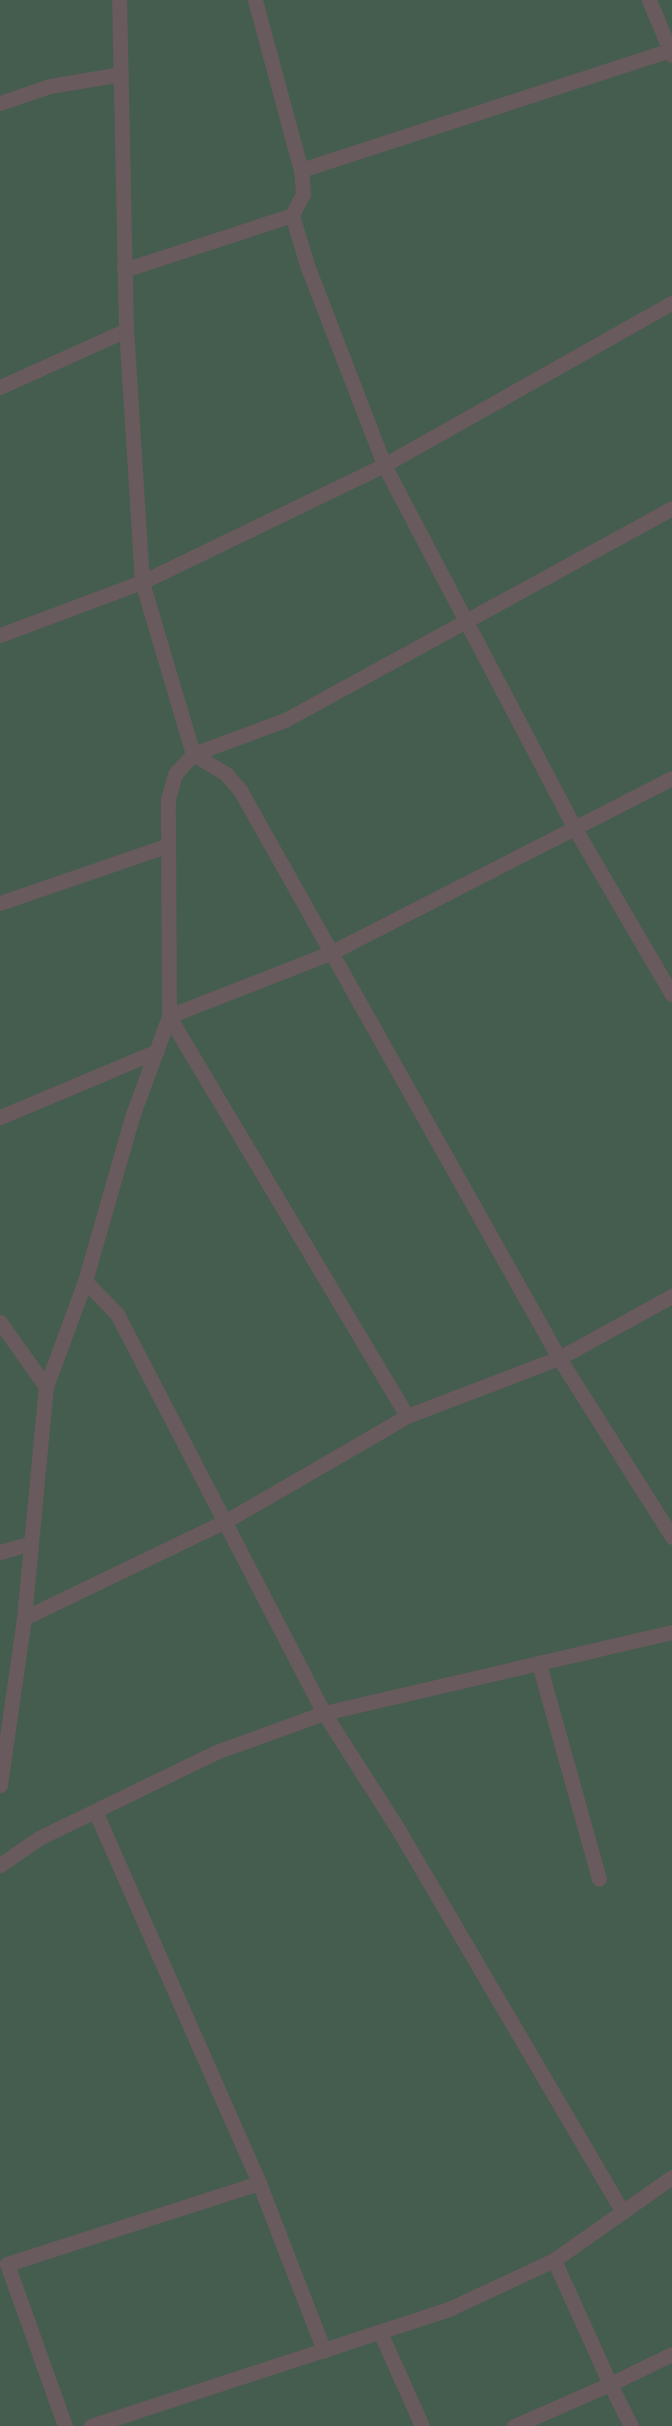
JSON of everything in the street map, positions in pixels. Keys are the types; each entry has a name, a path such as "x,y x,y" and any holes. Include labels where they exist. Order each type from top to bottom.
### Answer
{"street":[{"path":"119,0 126,330 142,582 193,754 226,774 240,790 559,1358 672,1537"},
{"path":"124,270 292,215 303,194 302,170 255,0"},
{"path":"302,170 671,52 649,0"},
{"path":"0,104 50,86 120,74"},
{"path":"292,215 307,265 384,465 574,827 672,994"},
{"path":"0,635 142,582 384,465 672,303"},
{"path":"0,387 126,330"},
{"path":"0,1785 24,1618 46,1387 85,1281 133,1114 169,1016 168,799 175,774 193,754 285,720 468,623 581,554 672,508"},
{"path":"169,1016 332,952 672,778"},
{"path":"0,903 168,845"},
{"path":"169,1016 407,1416"},
{"path":"0,1117 157,1051"},
{"path":"85,1281 117,1314 324,1713 398,1829 622,2212"},
{"path":"24,1618 226,1521 407,1416 559,1358 672,1296"},
{"path":"0,1322 46,1387"},
{"path":"0,1552 31,1542"},
{"path":"0,1865 39,1838 96,1813 216,1752 324,1713 672,1632"},
{"path":"539,1664 599,1879"},
{"path":"96,1813 259,2183 324,2351"},
{"path":"91,2426 451,2308 554,2260 672,2177"},
{"path":"65,2426 7,2264 259,2183"},
{"path":"554,2260 631,2426"},
{"path":"380,2332 422,2426"},
{"path":"514,2426 672,2354"}],"green space":[{"path":"0,0 672,0 672,2426 0,2426"}]}
